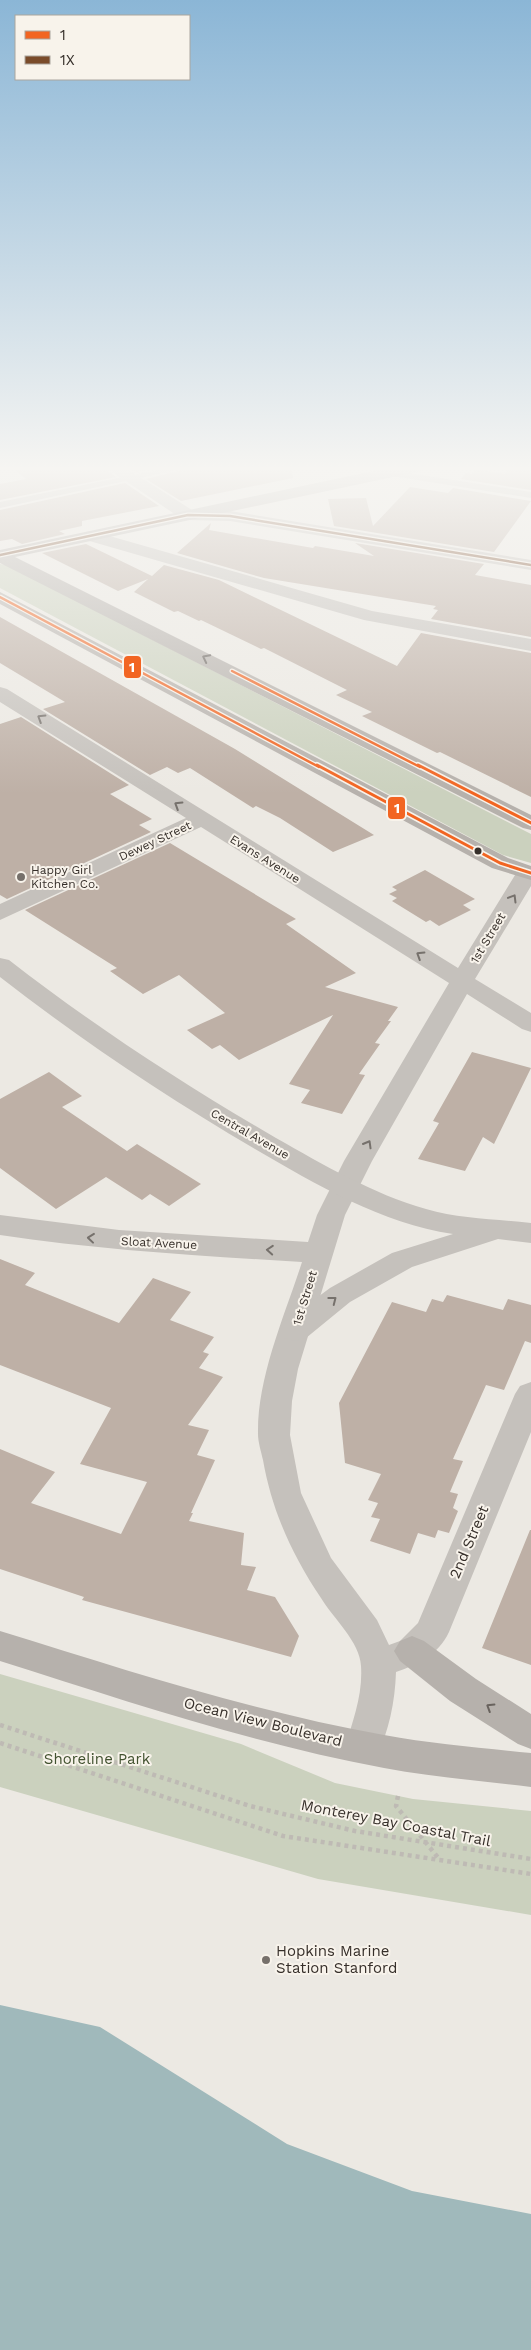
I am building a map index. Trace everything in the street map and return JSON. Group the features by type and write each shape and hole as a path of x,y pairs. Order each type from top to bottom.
{"main road":[{"path":"39,575 531,823"},
{"path":"0,597 492,858 530,873"},
{"name":"Ocean View Boulevard","path":"0,1646 231,1715 363,1747 437,1760 531,1770"},
{"path":"412,1651 463,1690 531,1732"}],"street":[{"path":"226,575 370,616 531,645"},
{"name":"Evans Avenue","path":"0,693 531,1024"},
{"name":"Dewey Street","path":"0,913 202,819"},
{"name":"1st Street","path":"363,1747 377,1699 379,1664 365,1630 337,1595 311,1552 285,1494 274,1435 276,1401 283,1369 331,1215 462,981 530,873"},
{"name":"Central Avenue","path":"0,965 50,1004 134,1062 230,1123 345,1187 419,1217 468,1227 531,1233"},
{"name":"Sloat Avenue","path":"0,1225 48,1234 119,1241 319,1253"},
{"path":"295,1330 340,1295 402,1260 497,1230"},
{"name":"2nd Street","path":"379,1664 412,1651 432,1632 531,1394"}],"path":[{"name":"Monterey Bay Coastal Trail","path":"0,1725 250,1806 355,1831 531,1859"},
{"path":"0,1742 283,1836 531,1874"},
{"path":"398,1796 396,1806 441,1860"}],"green space":[{"path":"0,575 26,575 531,834 531,863 503,855 0,588"},
{"name":"Shoreline Park","path":"0,1674 241,1744 335,1783 413,1799 531,1811 531,1915 318,1879 0,1787"}],"water":[{"path":"0,2005 100,2027 287,2144 412,2191 531,2214 531,2350 0,2350"}],"building":[{"path":"85,575 199,575 219,580 397,666 421,633 531,653 531,797 362,716 372,712 336,695 347,690 264,648 261,649 201,620 199,621 178,611 174,612 134,592 148,579 118,591"},
{"path":"252,575 475,575 531,585 531,637 431,619 438,610 433,609 436,606"},
{"path":"0,617 235,749 374,835 333,852 280,818 256,806 253,808 190,768 178,773 167,767 150,775 43,709 65,702 0,663"},
{"path":"21,717 129,785 110,794 152,819 139,825 151,832 7,899 0,895 0,724"},
{"path":"170,843 296,919 286,924 356,973 325,987 398,1007 388,1021 391,1021 375,1043 380,1044 359,1074 365,1075 342,1114 301,1103 310,1090 289,1084 333,1015 239,1060 220,1045 212,1049 187,1030 225,1013 179,975 143,994 110,971 117,968 25,910"},
{"path":"425,870 475,899 463,905 471,910 439,926 430,920 426,922 392,901 397,898 389,894 397,890 392,887"},
{"path":"472,1052 531,1068 494,1144 483,1137 465,1171 418,1159 439,1123 433,1121"},
{"path":"49,1072 82,1096 62,1107 127,1151 137,1144 201,1184 169,1206 150,1194 142,1200 106,1177 56,1209 0,1168 0,1099"},
{"path":"0,1259 35,1273 25,1285 119,1323 153,1278 191,1292 170,1320 214,1337 203,1352 209,1354 199,1368 223,1377 188,1425 209,1430 197,1455 215,1460 189,1521 244,1533 241,1565 256,1567 247,1590 275,1597 299,1636 291,1657 82,1600 84,1597 0,1569 0,1449 55,1472 31,1503 121,1534 147,1482 80,1464 111,1408 0,1365"},
{"path":"447,1295 503,1310 508,1299 531,1305 531,1343 525,1341 504,1390 486,1385 453,1459 463,1461 450,1492 458,1494 453,1508 458,1511 449,1533 438,1530 435,1538 418,1533 410,1554 370,1541 380,1519 371,1517 378,1503 368,1500 381,1474 345,1463 339,1403 392,1302 426,1312 432,1299 443,1302"},
{"path":"531,1530 531,1665 482,1648"}],"transit line":[{"name":"1","path":"0,597 500,863 531,873"},
{"name":"1","path":"232,671 531,823"}],"place":[{"name":"Happy Girl Kitchen Co.","path":"21,877"},
{"name":"Hopkins Marine Station Stanford","path":"266,1960"}]}
